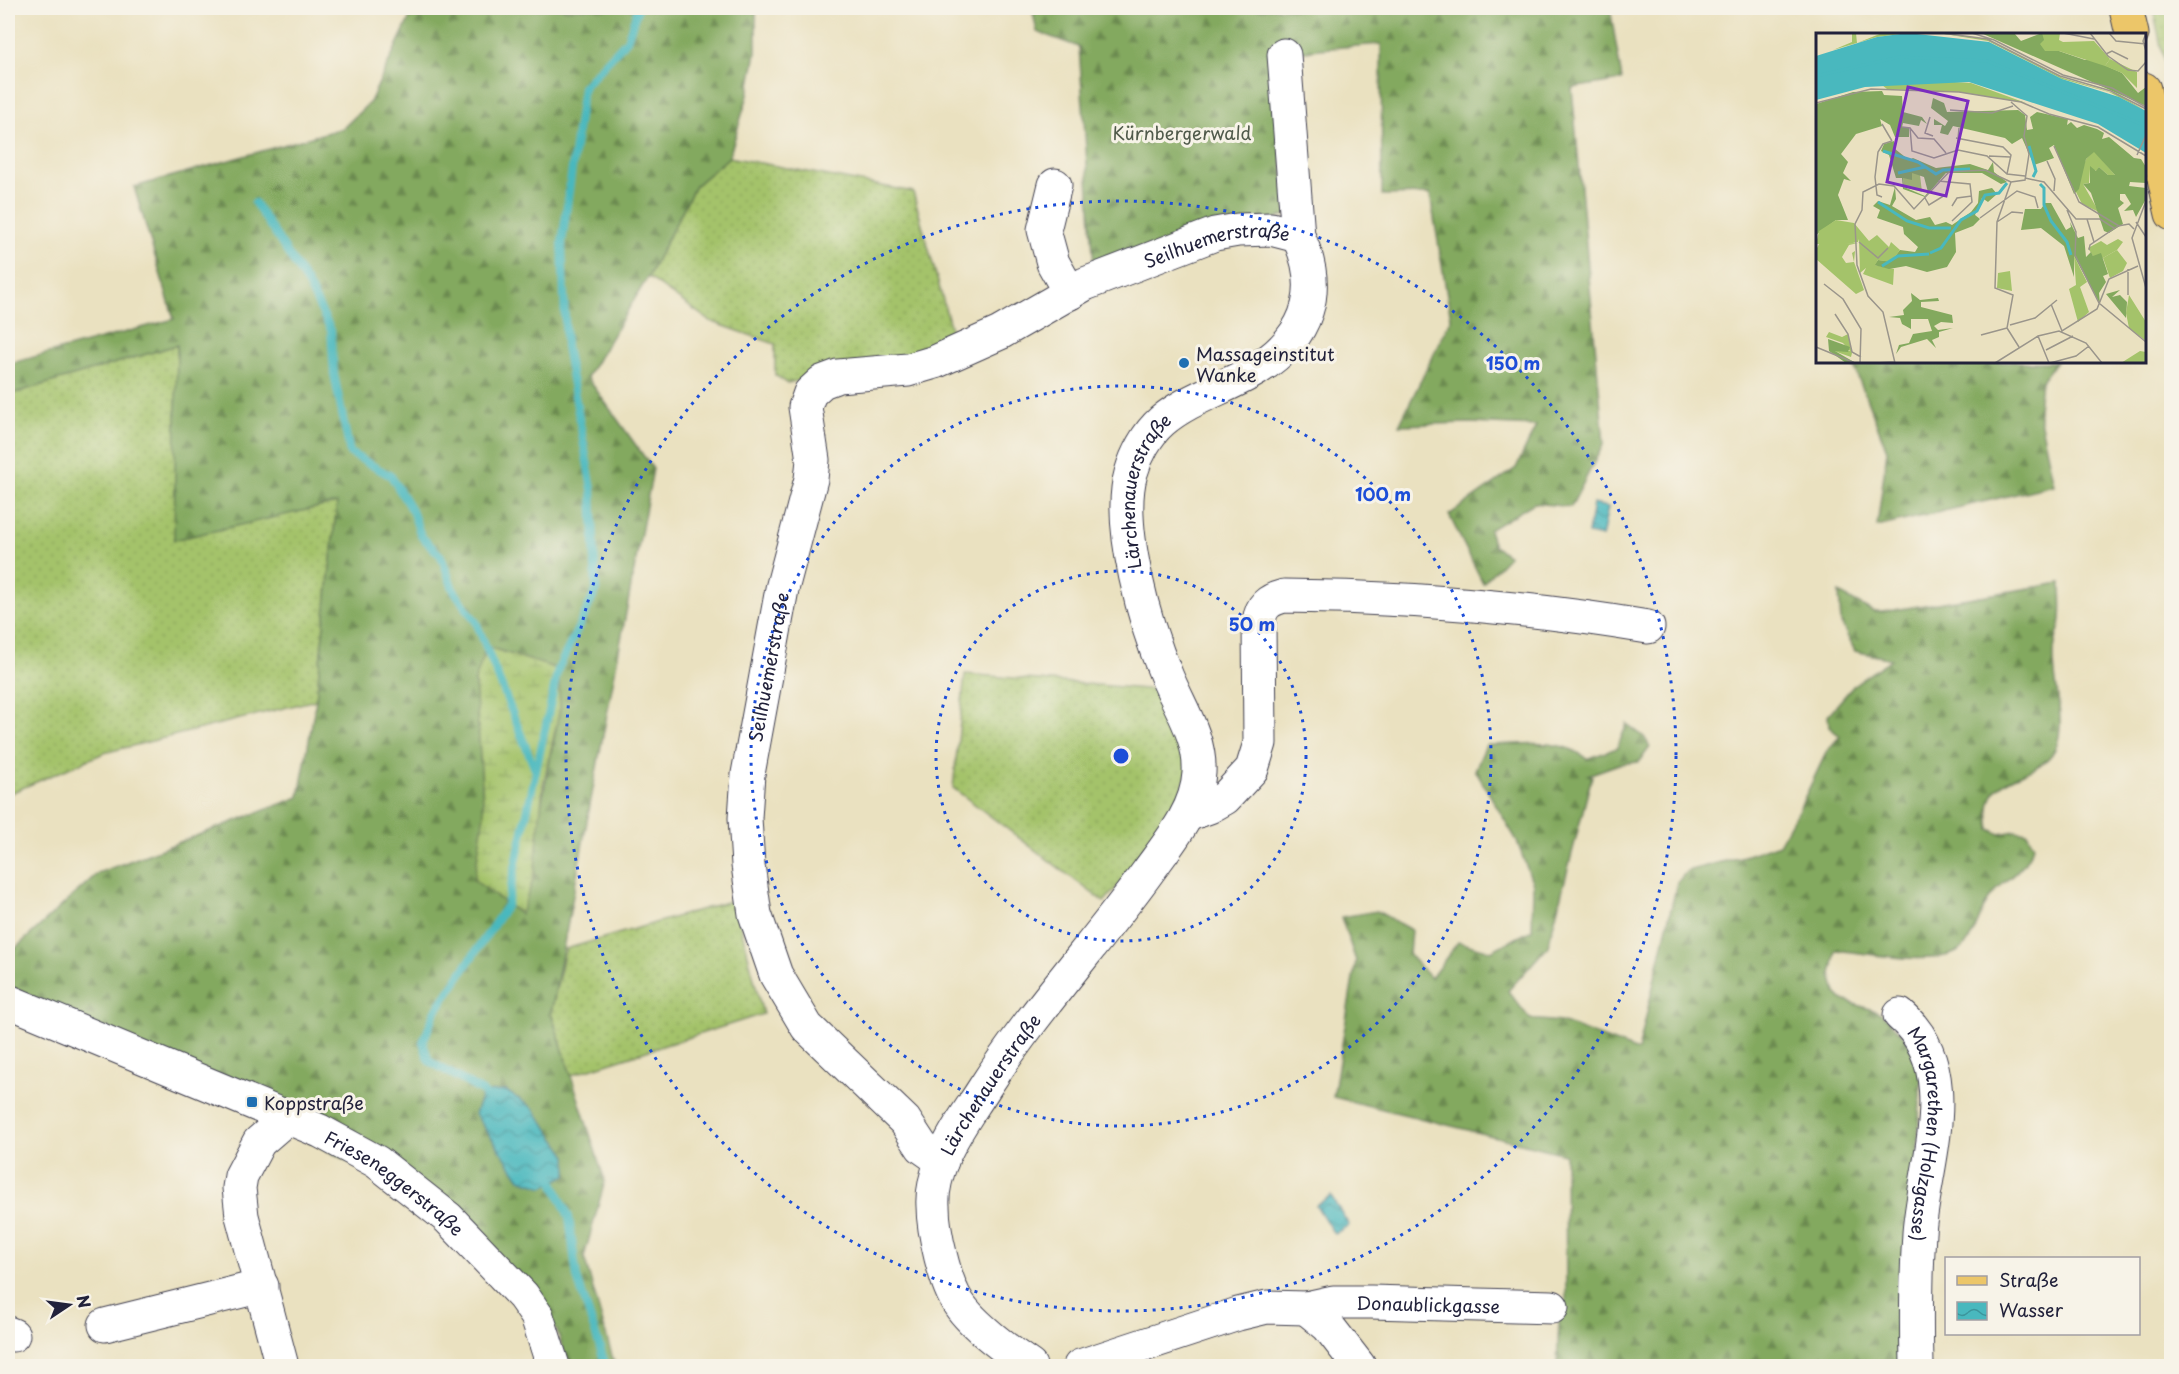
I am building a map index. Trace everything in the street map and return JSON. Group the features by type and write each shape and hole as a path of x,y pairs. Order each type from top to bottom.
{"main road":[{"path":"2127,8 2133,33"},
{"path":"2146,94 2172,214"}],"street":[{"name":"Seilhuemerstraße","path":"942,1161 922,1147 905,1121 807,1027 776,975 755,914 748,865 745,818 748,774 782,589 811,479 813,460 805,406 810,393 822,382 838,376 908,370 935,362 1000,333 1102,277 1215,234 1271,229 1298,236 1284,55"},
{"path":"1055,185 1044,230 1053,262 1070,293"},
{"name":"Lärchenauerstraße","path":"1030,1366 968,1315 953,1293 933,1219 933,1194 942,1161 966,1117 1016,1041 1052,991 1122,906 1187,815 1199,773 1198,748 1155,649 1144,614 1129,535 1126,502 1130,474 1142,446 1161,422 1190,404 1256,370 1279,353 1300,326 1310,303 1312,287 1310,268 1298,236"},
{"path":"1187,815 1225,798 1252,769 1260,743 1260,612 1264,605 1276,598 1338,597 1481,607 1581,616 1648,627"},
{"name":"Frieseneggerstraße","path":"8,1000 288,1117 348,1145 377,1162 448,1218 513,1283 531,1307 553,1366"},
{"name":"Margarethen (Holzgasse)","path":"1900,1015 1911,1025 1925,1049 1936,1090 1935,1125 1919,1232 1917,1366"},
{"path":"282,1366 242,1216 239,1188 241,1176 259,1142 288,1117"},
{"path":"105,1325 262,1286"},
{"name":"Donaublickgasse","path":"1080,1366 1253,1309 1284,1306 1306,1308 1333,1302 1552,1307"},
{"path":"1306,1308 1328,1326 1359,1366"}],"green space":[{"path":"418,8 782,8 756,11 756,53 748,95 729,157 695,186 648,277 587,377 653,469 551,1013 605,1181 584,1257 615,1366 569,1366 557,1331 465,1222 8,985 8,955 98,873 299,797 316,700 337,503 174,540 177,345 8,395 8,364 174,319 134,187 343,128 370,102 411,15","holes":["488,647 558,669 560,708 520,914 474,880 484,816 475,680"]},
{"name":"Kürnbergerwald","path":"1032,8 1610,8 1622,80 1572,88 1604,443 1571,507 1534,503 1489,530 1494,546 1509,556 1483,583 1449,515 1516,468 1536,426 1470,423 1399,425 1451,319 1430,194 1382,195 1381,44 1319,49 1272,56 1287,215 1094,267 1079,47 1037,32"},
{"path":"2153,8 2171,8 2171,96 2170,90"},
{"path":"729,157 913,192 951,329 952,348 787,383 775,375 775,344 710,321 648,277 695,186"},
{"path":"177,345 175,539 337,503 316,700 104,753 8,794 8,395"},
{"path":"1852,363 2055,363 2041,381 2038,410 2054,485 1877,527 1887,450"},
{"path":"2061,583 2061,620 2054,652 2060,722 2057,744 2050,757 2039,765 2002,784 1994,794 1989,808 1990,829 2000,834 2015,831 2027,833 2034,845 2029,855 2019,869 1990,898 1968,941 1964,947 1953,954 1939,957 1903,958 1836,950 1831,974 1836,993 1843,1000 1881,1013 1922,1055 1908,1366 1557,1366 1559,1321 1566,1299 1565,1154 1333,1097 1356,961 1341,917 1377,911 1411,930 1409,955 1431,978 1458,942 1491,951 1532,930 1533,884 1516,839 1475,770 1486,745 1552,744 1565,747 1587,759 1617,748 1627,724 1644,737 1650,747 1639,762 1619,764 1588,775 1592,776 1548,946 1508,991 1530,1019 1561,1022 1638,1051 1677,883 1687,871 1779,844 1827,751 1840,736 1829,727 1828,715 1855,684 1891,659 1855,651 1841,623 1839,593 1874,612 1882,612"},
{"path":"487,647 558,669 560,708 543,786 534,877 521,914 474,880 484,815 475,680"},
{"path":"965,674 1157,690 1189,766 1173,823 1104,902 953,788"},
{"path":"734,900 763,1014 571,1075 551,1013 565,949"}],"water":[{"path":"1593,504 1608,507 1602,537 1588,534"},
{"path":"506,1091 533,1108 567,1156 567,1175 543,1187 520,1179 475,1114 483,1092"},
{"path":"1331,1196 1349,1225 1334,1234 1316,1205"}],"waterway":[{"path":"490,1100 483,1092 429,1061 423,1042 435,1012 507,905 558,669 596,591 592,489 566,346 562,243 583,87 627,40 638,8"},
{"path":"255,203 307,283 331,330 334,374 350,453 391,476 413,513 421,536 441,556 453,589 476,622 536,772"},
{"path":"550,1175 569,1217 577,1278 606,1366"}],"place":[{"name":"Massageinstitut Wanke","path":"1184,363"},
{"name":"Koppstraße","path":"252,1102"}]}
